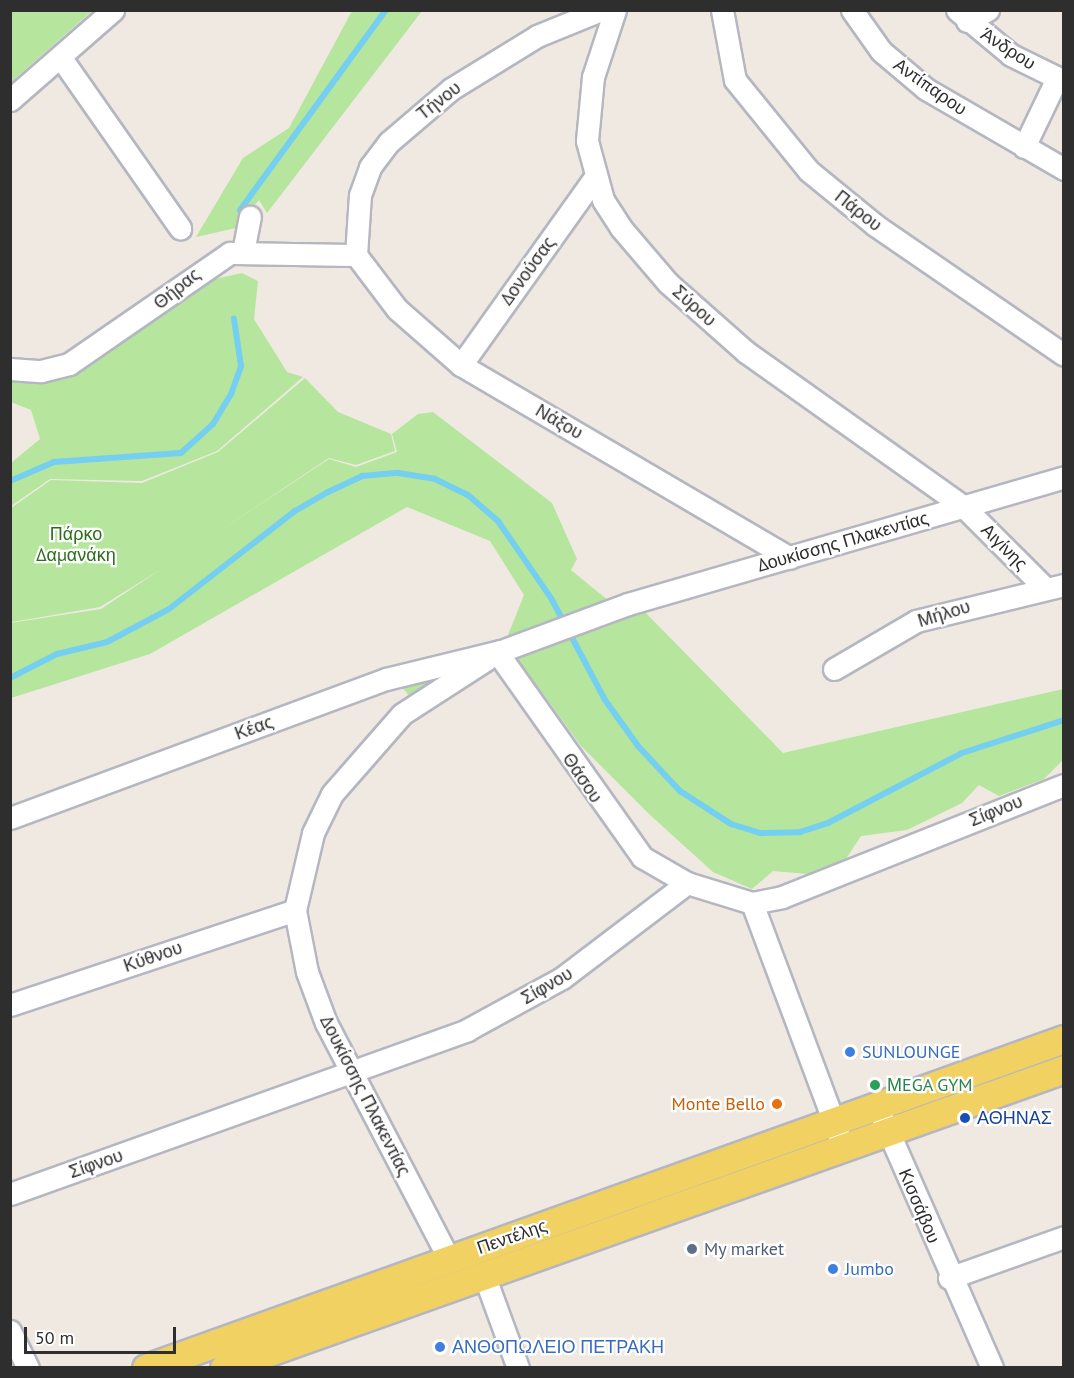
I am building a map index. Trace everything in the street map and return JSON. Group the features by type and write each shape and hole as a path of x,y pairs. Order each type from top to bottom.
{"main road":[{"name":"Πεντέλης","path":"146,1368 834,1124 1064,1039"},
{"name":"Πεντέλης","path":"224,1368 889,1135 1064,1069"}],"street":[{"path":"10,100 61,58 113,10"},
{"name":"Τήνου","path":"356,255 360,195 370,167 389,142 451,89 527,42 601,10"},
{"name":"Σύρου","path":"615,10 588,107 595,177 621,228 669,283 746,352 964,507"},
{"name":"Πάρου","path":"722,10 735,80 809,171 875,225 1064,355"},
{"name":"Αντίπαρου","path":"852,10 881,51 903,71 1024,147 1064,169"},
{"path":"962,16 988,10"},
{"name":"Άνδρου","path":"962,16 1011,55 1060,80"},
{"path":"61,58 180,228"},
{"path":"1024,147 1060,80"},
{"name":"Δονούσας","path":"460,365 595,177"},
{"path":"243,252 249,217"},
{"name":"Θήρας","path":"10,369 41,371 69,364 177,292 216,258 243,252 356,255"},
{"name":"Νάξου","path":"356,255 397,309 460,365 790,558"},
{"name":"Δουκίσσης Πλακεντίας","path":"449,1259 350,1075 307,972 295,910 313,833 332,794 406,712 499,652 622,606 1064,477"},
{"name":"Αιγίνης","path":"964,507 1054,586"},
{"name":"Μήλου","path":"834,669 916,621 1054,586"},
{"name":"Κέας","path":"10,818 386,679 499,652"},
{"name":"Θάσου","path":"499,652 625,837 642,857 687,883"},
{"path":"386,679 406,712"},
{"name":"Σίφνου","path":"10,1194 350,1075 467,1030 562,978 687,883 752,903 782,897 1064,785"},
{"path":"752,903 834,1124 846,1150"},
{"name":"Κύθνου","path":"10,1005 295,910"},
{"path":"878,1108 889,1135"},
{"name":"Κισσάβου","path":"889,1135 949,1278 967,1306 992,1368"},
{"path":"949,1278 1064,1237"},
{"path":"484,1275 518,1368"},
{"name":"Κισσάβου","path":"949,1278 954,1310 977,1368"},
{"path":"10,1331 28,1368"}],"green space":[{"path":"11,10 92,10 92,11 11,82"},
{"path":"352,11 422,11 267,213 259,200 236,228 196,237 243,158 289,128"},
{"path":"242,273 258,281 254,319 287,372 303,377 217,451 142,481 50,479 11,506 11,463 40,439 31,410 11,402 11,377 72,369 215,279"},
{"name":"Πάρκο Δαμανάκη","path":"305,378 338,412 391,434 395,451 356,465 329,458 212,536 329,459 356,467 397,452 392,434 418,414 433,412 552,503 577,559 571,570 610,602 506,640 524,595 490,541 407,507 150,654 11,698 10,623 101,609 163,568 100,607 12,622 11,508 51,480 142,483 218,452"},
{"path":"639,606 783,753 1063,689 1063,760 1044,779 999,796 979,785 962,803 907,830 861,836 840,868 820,875 773,871 752,889 713,872 649,814 581,746 512,651"},
{"path":"439,675 411,698 401,686"}],"waterway":[{"path":"240,210 386,10"},
{"path":"10,481 54,462 181,453 213,424 231,394 241,366 234,319"},
{"path":"10,678 57,654 107,642 169,609 295,511 328,492 362,476 398,473 435,479 468,495 498,521 551,598 605,700 638,746 680,791 731,824 761,833 800,832 828,823 962,753 1064,720"}],"place":[{"name":"SUNLOUNGE","path":"850,1052"},
{"name":"ΜEGA GYM","path":"875,1085"},
{"name":"Monte Bello","path":"777,1104"},
{"name":"ΑΘΗΝΑΣ","path":"965,1118"},
{"name":"My market","path":"692,1249"},
{"name":"Jumbo","path":"833,1269"},
{"name":"ΑΝΘΟΠΩΛΕΙΟ ΠΕΤΡΑΚΗ","path":"440,1347"}]}
